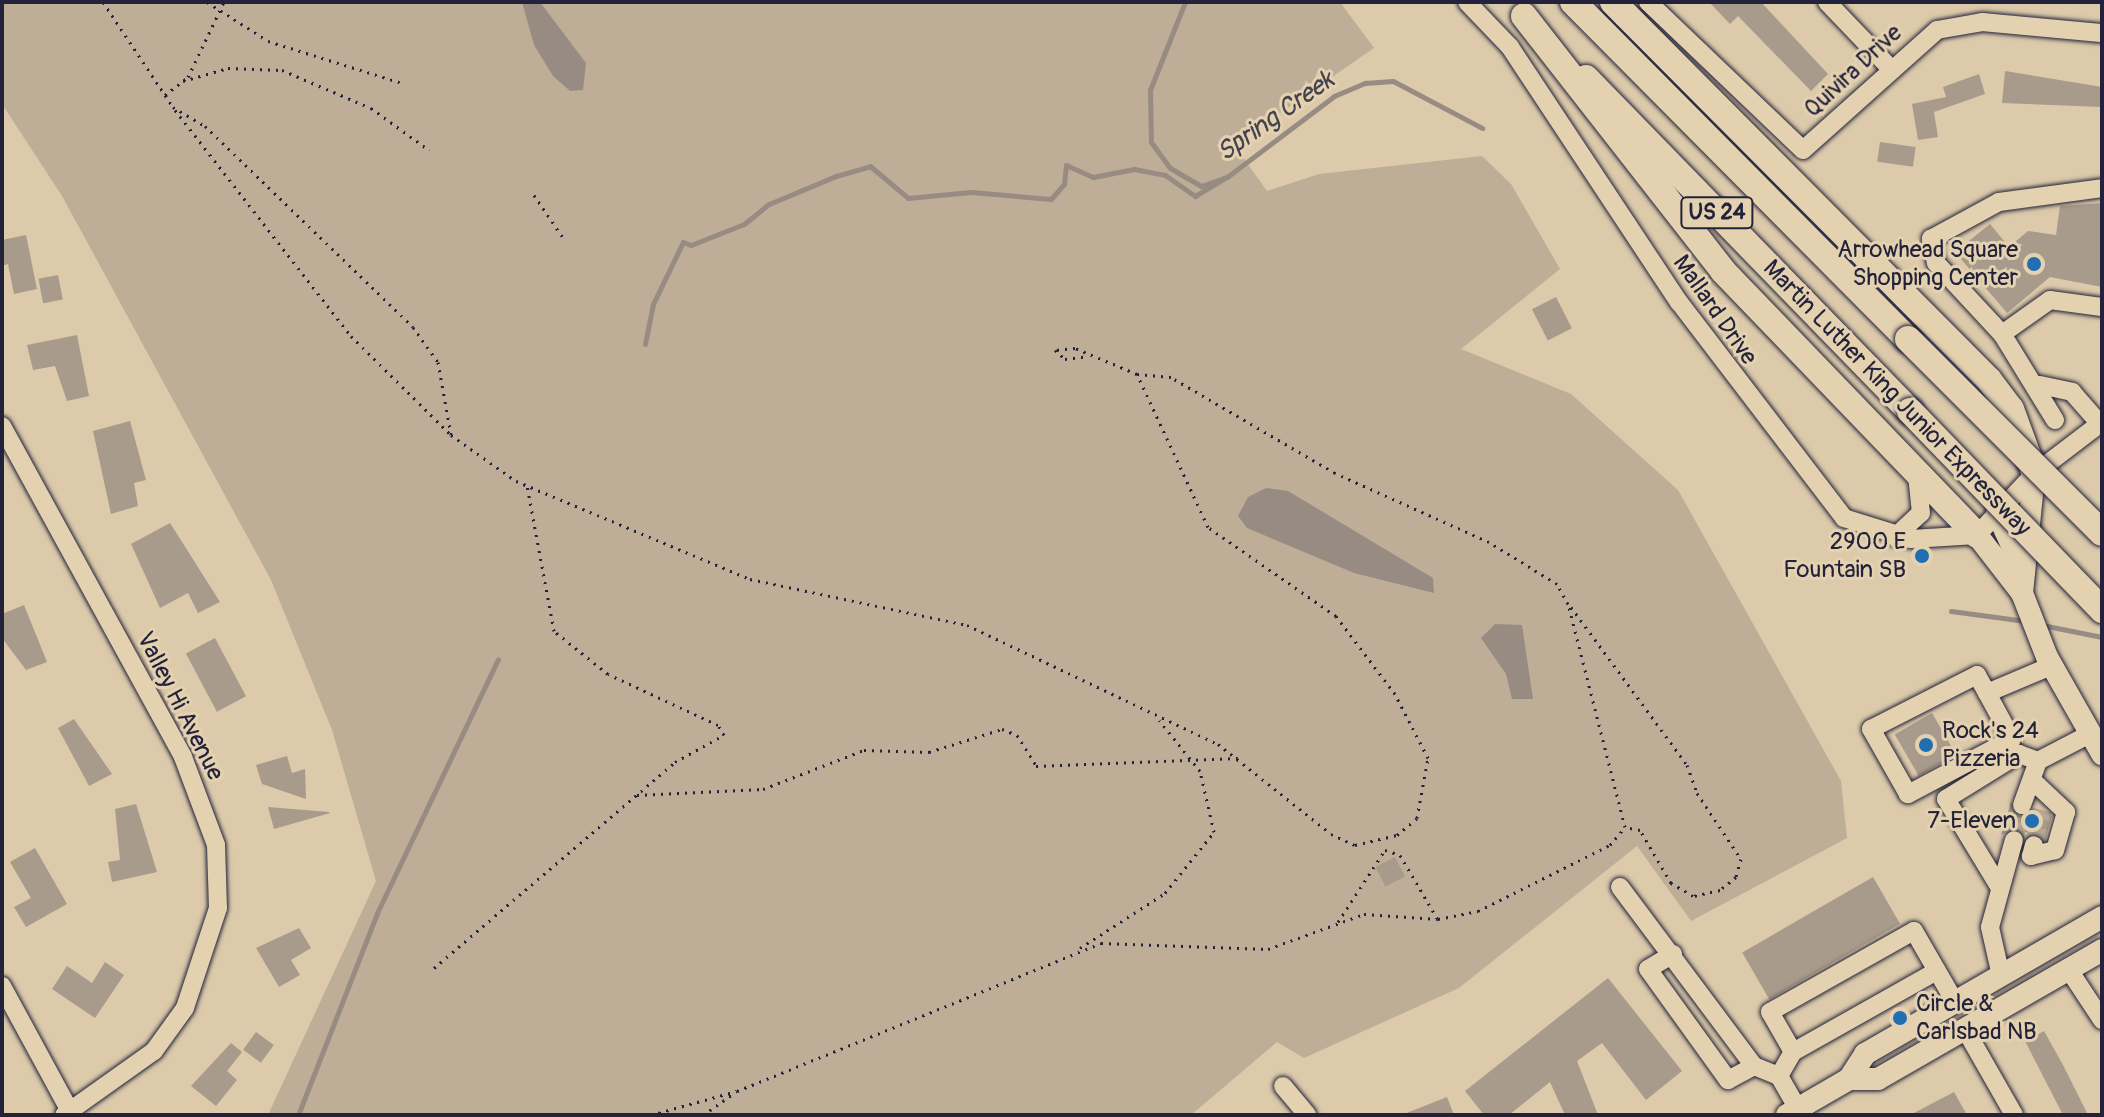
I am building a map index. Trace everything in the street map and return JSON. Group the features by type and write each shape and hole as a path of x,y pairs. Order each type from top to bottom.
{"highway":[{"name":"Martin Luther King Junior Expressway","path":"1573,2 2102,533"},
{"path":"1613,2 1989,380 2011,409 2034,474"},
{"name":"Martin Luther King Junior Expressway","path":"1517,9 2102,610"},
{"path":"1517,9 1723,271 1917,477 1977,535"}],"main road":[{"path":"2023,583 2034,474"},
{"path":"1997,513 2049,662 2102,754"},
{"path":"1977,535 2023,583"},
{"path":"1793,1112 1849,1079 1865,1054 2102,917"},
{"path":"1849,1079 1878,1079 2102,950"}],"street":[{"name":"Mallard Drive","path":"1467,2 1510,47 1817,492 1844,518 1895,537 1977,535"},
{"name":"Quivira Drive","path":"1648,2 1803,150 1917,43 1959,22 2102,33"},
{"path":"1827,2 1890,68"},
{"path":"2055,420 2040,385 2002,334 1936,263 1931,239 1999,202 2102,188"},
{"path":"2002,334 2050,300 2102,307"},
{"path":"1977,535 2034,474 2101,423 2072,392 2040,385"},
{"name":"Valley Hi Avenue","path":"2,426 183,757 216,845 218,908 185,1008 154,1051 67,1113"},
{"path":"1895,537 1921,513 1917,477"},
{"path":"1987,693 2049,662"},
{"path":"1977,675 1987,693 2012,739 1908,794 1871,729 1977,675"},
{"path":"2022,805 2038,761 2090,734"},
{"path":"2000,888 1946,799 2019,754 2038,761"},
{"path":"2008,861 2032,850 2055,850 2066,812 2046,801 2032,780"},
{"path":"2001,976 1990,927 2014,840"},
{"path":"1620,887 1754,1066 1779,1076 1793,1112"},
{"path":"1793,1052 1770,1012 1914,931 1955,1002"},
{"path":"1673,954 1648,969 1660,992 1728,1080 1754,1066"},
{"path":"2069,970 2102,1020"},
{"path":"1779,1076 1793,1052 1937,971"},
{"path":"2,986 67,1113"},
{"path":"1965,1029 2014,1115"},
{"path":"1283,1086 1307,1115"}],"path":[{"path":"103,2 173,107 351,336 451,435 527,486 750,579 967,625 1242,758 1331,834 1355,845 1382,841 1417,818 1426,794 1428,758 1419,735 1361,642 1336,616 1208,527 1137,374"},
{"path":"207,2 268,41 402,83"},
{"path":"183,81 224,2"},
{"path":"165,95 183,81 228,68 282,70 371,108 429,150"},
{"path":"173,107 205,126 413,327 438,362 451,435"},
{"path":"534,195 562,236"},
{"path":"1088,356 1065,359 1055,350 1075,348 1137,374 1171,377 1335,473 1489,542 1557,584 1568,604 1687,765 1697,793 1741,859 1736,877 1720,890 1693,896 1671,883 1640,830 1625,827"},
{"path":"434,968 636,795 724,735 718,725 608,674 554,631 527,486"},
{"path":"1568,604 1625,827"},
{"path":"1077,950 1165,893 1214,832 1211,798 1195,763 1158,718"},
{"path":"636,795 763,789 864,750 929,752 1002,729 1017,735 1036,766 1195,763 1242,758"},
{"path":"651,1115 737,1091 1077,950 1101,943 1268,949 1364,914 1438,919 1530,890 1610,845 1625,827"},
{"path":"1382,841 1385,850"},
{"path":"1385,850 1400,855 1438,919"},
{"path":"1338,922 1385,850"},
{"path":"703,1115 737,1091"}],"shaded area":[{"path":"2,2 1340,2 1374,48 1234,145 1267,191 1319,174 1482,156 1511,184 1560,269 1461,349 1571,394 1678,490 1841,781 1847,838 1691,921 1637,846 1459,988 1304,1058 1277,1042 1191,1115 268,1115 376,881 332,730 271,580 62,196 2,104"},
{"path":"522,2 540,2 586,63 583,90 570,91 553,76 534,45"},
{"path":"1266,488 1288,491 1433,578 1434,593 1354,573 1247,528 1238,516 1248,497"},
{"path":"1495,624 1522,625 1533,699 1512,699 1506,674 1481,638"}],"building":[{"path":"1709,2 1761,2 1828,74 1811,91 1738,16 1730,24"},
{"path":"2005,71 2102,87 2102,107 2002,103"},
{"path":"1979,74 1985,94 1934,112 1938,137 1918,140 1912,104 1946,97 1943,87"},
{"path":"1880,142 1916,147 1913,167 1877,162"},
{"name":"Arrowhead Square Shopping Center","path":"2102,203 2102,287 2050,277 2007,313 1955,252 1990,224 2009,247 2028,231 2056,235 2060,206"},
{"path":"26,235 37,289 14,294 8,264 2,266 2,240"},
{"path":"58,275 63,300 43,303 38,279"},
{"path":"1556,297 1572,328 1548,340 1532,309"},
{"path":"77,335 89,396 67,401 55,366 33,370 27,345"},
{"path":"130,421 146,480 134,483 138,506 111,514 93,431"},
{"path":"170,523 220,602 198,613 188,593 160,608 131,544"},
{"path":"24,605 47,662 26,670 2,638 2,614"},
{"path":"215,638 246,696 217,712 186,653"},
{"name":"Rock's 24 Pizzeria","path":"1932,713 1956,755 1919,776 1895,734"},
{"path":"74,719 112,774 89,786 58,728"},
{"path":"287,756 292,773 305,769 306,799 262,784 256,765"},
{"path":"2011,802 2019,816 2034,808 2052,816 2045,840 2016,828 2001,835"},
{"path":"136,804 157,872 112,882 108,862 120,860 115,809"},
{"path":"268,807 329,812 330,813 274,829"},
{"path":"35,848 67,904 26,927 14,907 31,898 10,862"},
{"path":"1395,857 1405,877 1385,887 1375,867"},
{"path":"1873,877 1900,924 1769,999 1742,952"},
{"path":"299,928 311,948 291,960 300,975 279,987 256,948"},
{"path":"105,962 124,975 95,1018 52,989 67,966 92,983"},
{"path":"1608,978 1682,1071 1646,1100 1602,1043 1577,1061 1598,1115 1565,1115 1550,1082 1509,1115 1484,1115 1465,1091"},
{"path":"2044,1031 2088,1115 2063,1115 2025,1041"},
{"path":"256,1032 274,1045 261,1063 243,1050"},
{"path":"231,1043 242,1052 227,1071 237,1080 216,1106 191,1086"},
{"path":"1954,1092 1967,1115 1910,1115"},
{"path":"1447,1097 1454,1115 1404,1114"}],"waterway":[{"name":"Spring Creek","path":"1185,2 1150,90 1151,142 1170,168 1201,186 1227,177 1334,96 1365,83 1393,81 1482,128"},
{"path":"645,344 653,304 683,242 691,245 744,224 769,204 836,176 870,166 908,198 971,192 1051,199 1064,184 1066,165 1093,177 1134,169 1165,175 1195,196 1227,177"},
{"name":"Spring Creek","path":"1951,611 2025,621"},
{"name":"Spring Creek","path":"2042,625 2102,637"},
{"path":"298,1115 377,913 498,659"}],"tunnel":[{"path":"2014,840 2022,805"},
{"path":"2034,845 2043,810"}],"place":[{"name":"Arrowhead Square Shopping Center","path":"2034,264"},
{"name":"2900 E Fountain SB","path":"1922,556"},
{"name":"Rock's 24 Pizzeria","path":"1926,745"},
{"name":"7-Eleven","path":"2032,821"},
{"name":"Circle & Carlsbad NB","path":"1900,1018"}]}
